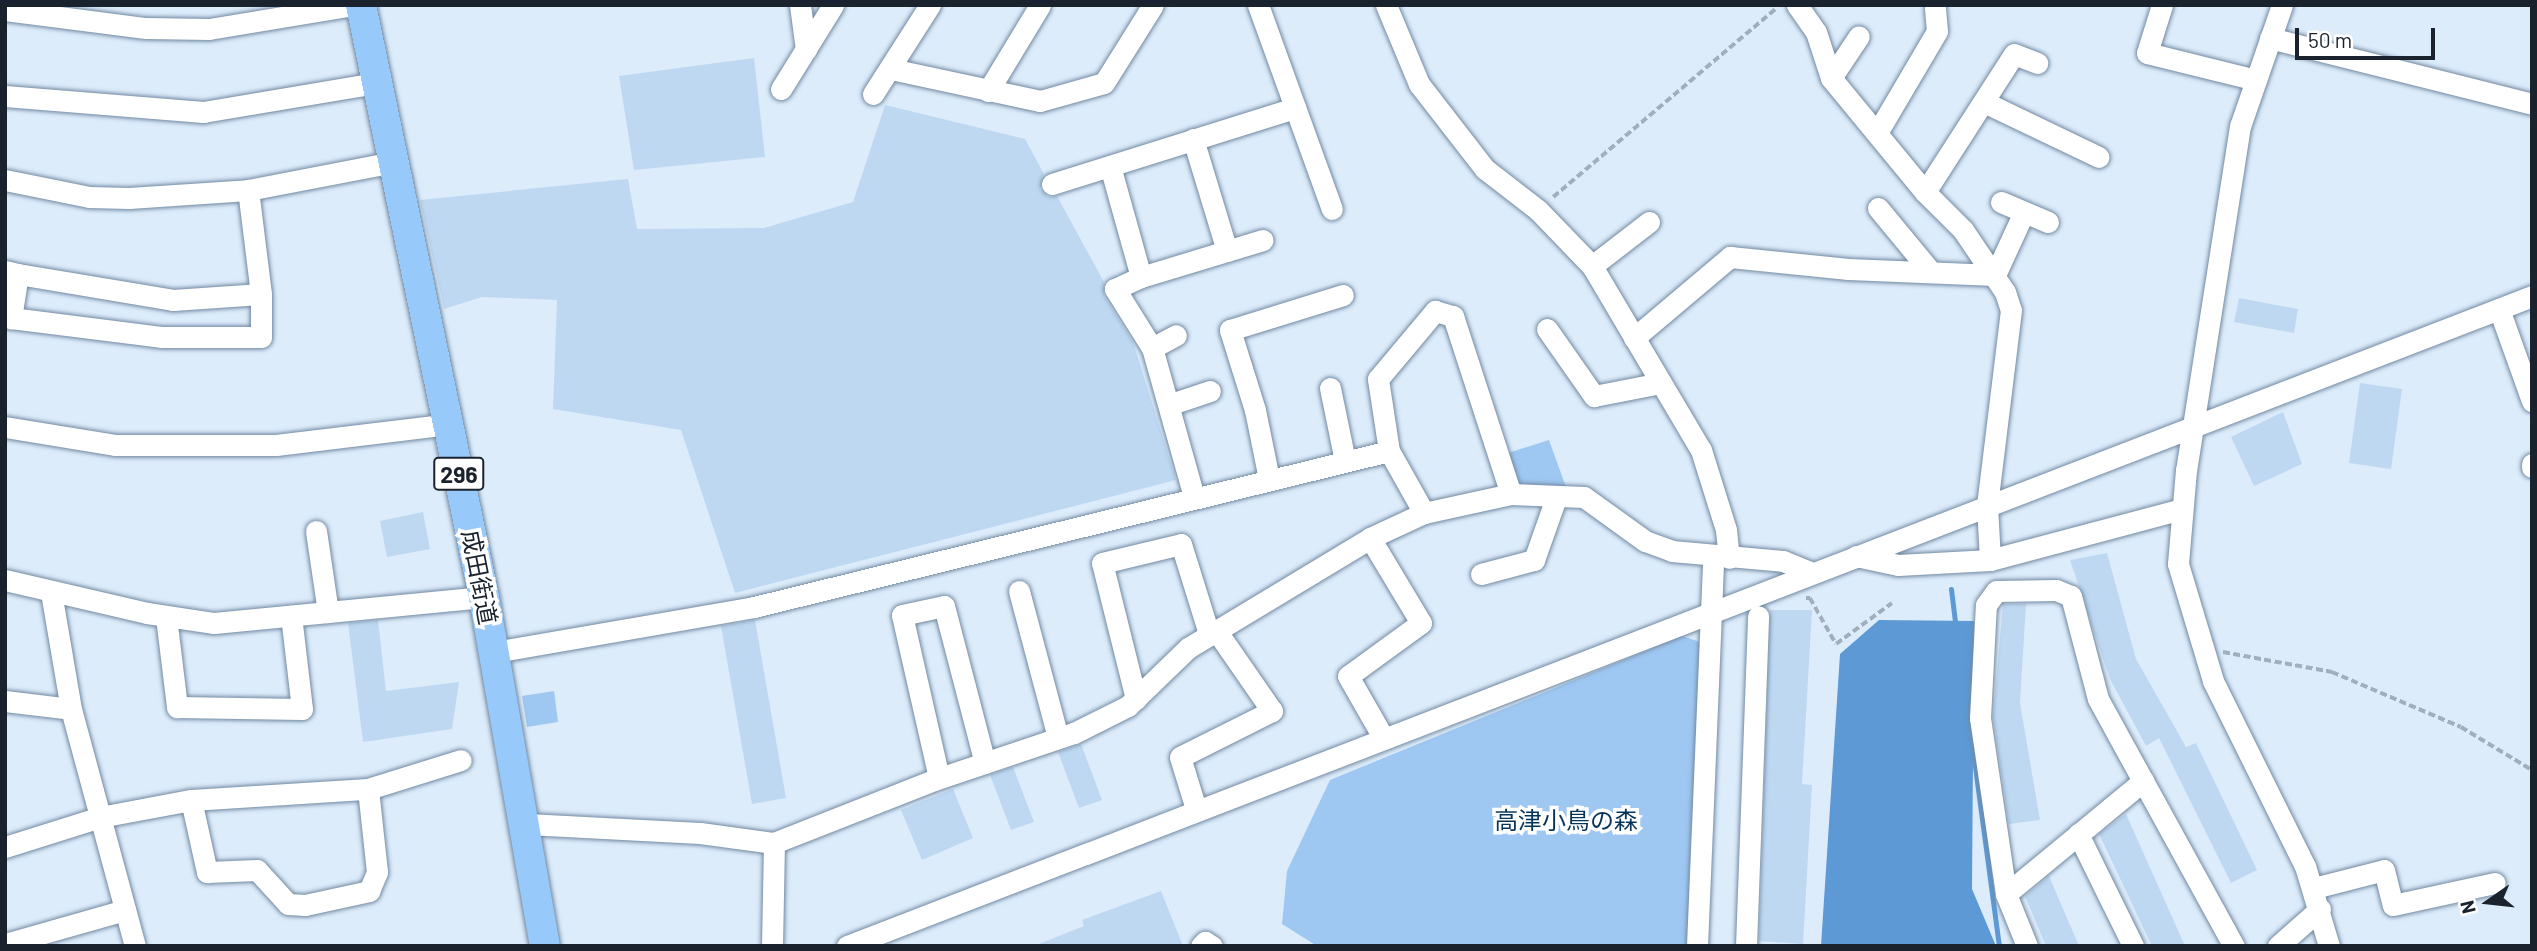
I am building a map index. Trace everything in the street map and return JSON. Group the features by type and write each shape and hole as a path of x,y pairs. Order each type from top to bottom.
{"highway":[{"name":"成田街道","path":"361,5 484,597 527,824 545,946"}],"street":[{"path":"5,10 146,28 209,29 354,5"},
{"path":"800,5 806,50"},
{"path":"781,89 834,5"},
{"path":"873,94 930,5"},
{"path":"988,90 1040,5"},
{"path":"891,69 1040,101 1104,83 1153,5"},
{"path":"1258,5 1332,209"},
{"path":"1386,5 1419,83 1485,169 1538,210 1592,267 1702,450 1726,530 1713,611 1697,946"},
{"path":"2162,5 2147,53 2256,80"},
{"path":"2282,5 2241,126 2224,216 2182,509 2178,564 2201,648 2314,888 2329,946"},
{"path":"1801,7 1816,32 1831,78 1925,192 1963,230 1995,275 2011,310 1987,506 1990,560"},
{"path":"1877,132 1937,31 1936,8"},
{"path":"1831,78 1859,36"},
{"path":"2270,38 2532,104"},
{"path":"1925,192 2014,54 2037,63"},
{"path":"5,96 203,111 377,83"},
{"path":"1984,102 2099,157"},
{"path":"1052,184 1295,108"},
{"path":"1193,139 1227,251"},
{"path":"5,180 89,197 248,190 394,162"},
{"path":"1110,166 1141,277"},
{"path":"248,190 261,294 261,337 161,337 11,318 12,272 173,300 261,294"},
{"path":"2001,202 2049,222"},
{"path":"1878,208 1931,272"},
{"path":"1995,275 2024,212"},
{"path":"1592,267 1649,222"},
{"path":"1194,497 1171,404 1152,348 1115,289 1141,277 1263,240"},
{"path":"1634,338 1730,257 1995,275"},
{"path":"1269,480 1255,410 1230,330 1343,295"},
{"path":"847,946 1196,809 2532,296"},
{"path":"2499,309 2532,401"},
{"path":"1424,513 1389,451 1378,379 1435,311 1453,316 1511,494"},
{"path":"1547,329 1594,396 1661,383"},
{"path":"1152,348 1176,335"},
{"path":"1330,388 1345,461"},
{"path":"1171,404 1210,391"},
{"path":"5,427 115,445 276,445 449,424"},
{"path":"494,652 754,607 1389,451"},
{"path":"527,824 700,833 774,843 939,778 1058,738 1136,699 1188,648 1370,538 1424,513 1511,494 1556,498 1584,497 1645,541 1686,555 1783,561 1812,573"},
{"path":"1481,574 1534,560 1556,498"},
{"path":"1856,556 1898,565 1990,560 2182,509"},
{"path":"316,531 328,612"},
{"path":"1370,538 1421,623 1348,676 1383,737"},
{"path":"1136,699 1102,563 1181,544 1213,632 1272,710 1180,757 1196,809"},
{"path":"5,580 166,617 214,623 484,597"},
{"path":"2027,946 2006,894 1980,718 1986,605 1996,591 2056,590 2071,596 2098,699 2234,946"},
{"path":"1019,591 1058,738"},
{"path":"51,592 71,709 135,946"},
{"path":"939,778 902,615 944,606 985,763"},
{"path":"166,617 177,707 302,709 290,616"},
{"path":"1746,946 1758,616"},
{"path":"5,701 71,709"},
{"path":"5,847 100,817 191,800 368,789 461,760"},
{"path":"2006,894 2143,781"},
{"path":"191,800 207,872 257,870 288,904 305,905 369,891 377,872 368,789"},
{"path":"2078,834 2133,946"},
{"path":"772,946 774,843"},
{"path":"2314,888 2384,870 2393,905 2495,883"},
{"path":"2278,946 2320,909"},
{"path":"5,944 125,910"},
{"path":"1201,946 1205,942 1212,946"}],"path":[{"path":"1538,210 1781,5"},
{"path":"1797,600 1810,598 1836,644 1892,603"},
{"path":"2201,648 2332,672 2461,727 2532,770"}],"green space":[{"path":"1549,440 1567,490 1514,491 1502,455"},
{"name":"高津小鳥の森","path":"1682,636 1700,642 1687,946 1317,946 1282,924 1287,871 1330,780"},
{"path":"554,691 558,722 527,727 522,696"}],"shaded area":[{"path":"1879,620 1974,621 1972,889 1996,946 1821,946 1840,654"}],"building":[{"path":"754,58 765,157 634,170 619,76"},
{"path":"885,105 1025,139 1044,174 1040,189 1048,197 1057,196 1104,282 1104,296 1133,342 1176,480 735,593 681,430 553,409 557,300 482,297 444,309 420,200 628,179 637,229 764,228 853,202"},
{"path":"2239,298 2298,309 2294,333 2234,322"},
{"path":"2360,383 2402,389 2391,469 2349,463"},
{"path":"2283,412 2302,464 2254,486 2231,437"},
{"path":"423,512 430,549 387,557 380,521"},
{"path":"2107,553 2136,659 2186,747 2196,743 2257,870 2231,883 2159,738 2146,746 2110,679 2070,560"},
{"path":"2003,604 2026,604 2020,703 2040,820 2009,824 1993,717"},
{"path":"1770,610 1812,610 1802,784 1812,785 1803,944 1759,941"},
{"path":"378,620 386,691 459,682 452,729 363,742 348,623"},
{"path":"755,620 786,798 752,804 721,626"},
{"path":"1081,744 1102,800 1079,808 1058,752"},
{"path":"1013,767 1034,822 1011,830 990,775"},
{"path":"953,789 973,838 922,860 901,810"},
{"path":"2126,814 2185,946 2152,946 2099,834"},
{"path":"2049,876 2079,946 2046,946 2025,896"},
{"path":"1161,891 1183,946 1034,946 1084,926 1082,920"}],"waterway":[{"path":"1951,589 1956,627"},
{"path":"1972,744 1999,946"}]}
